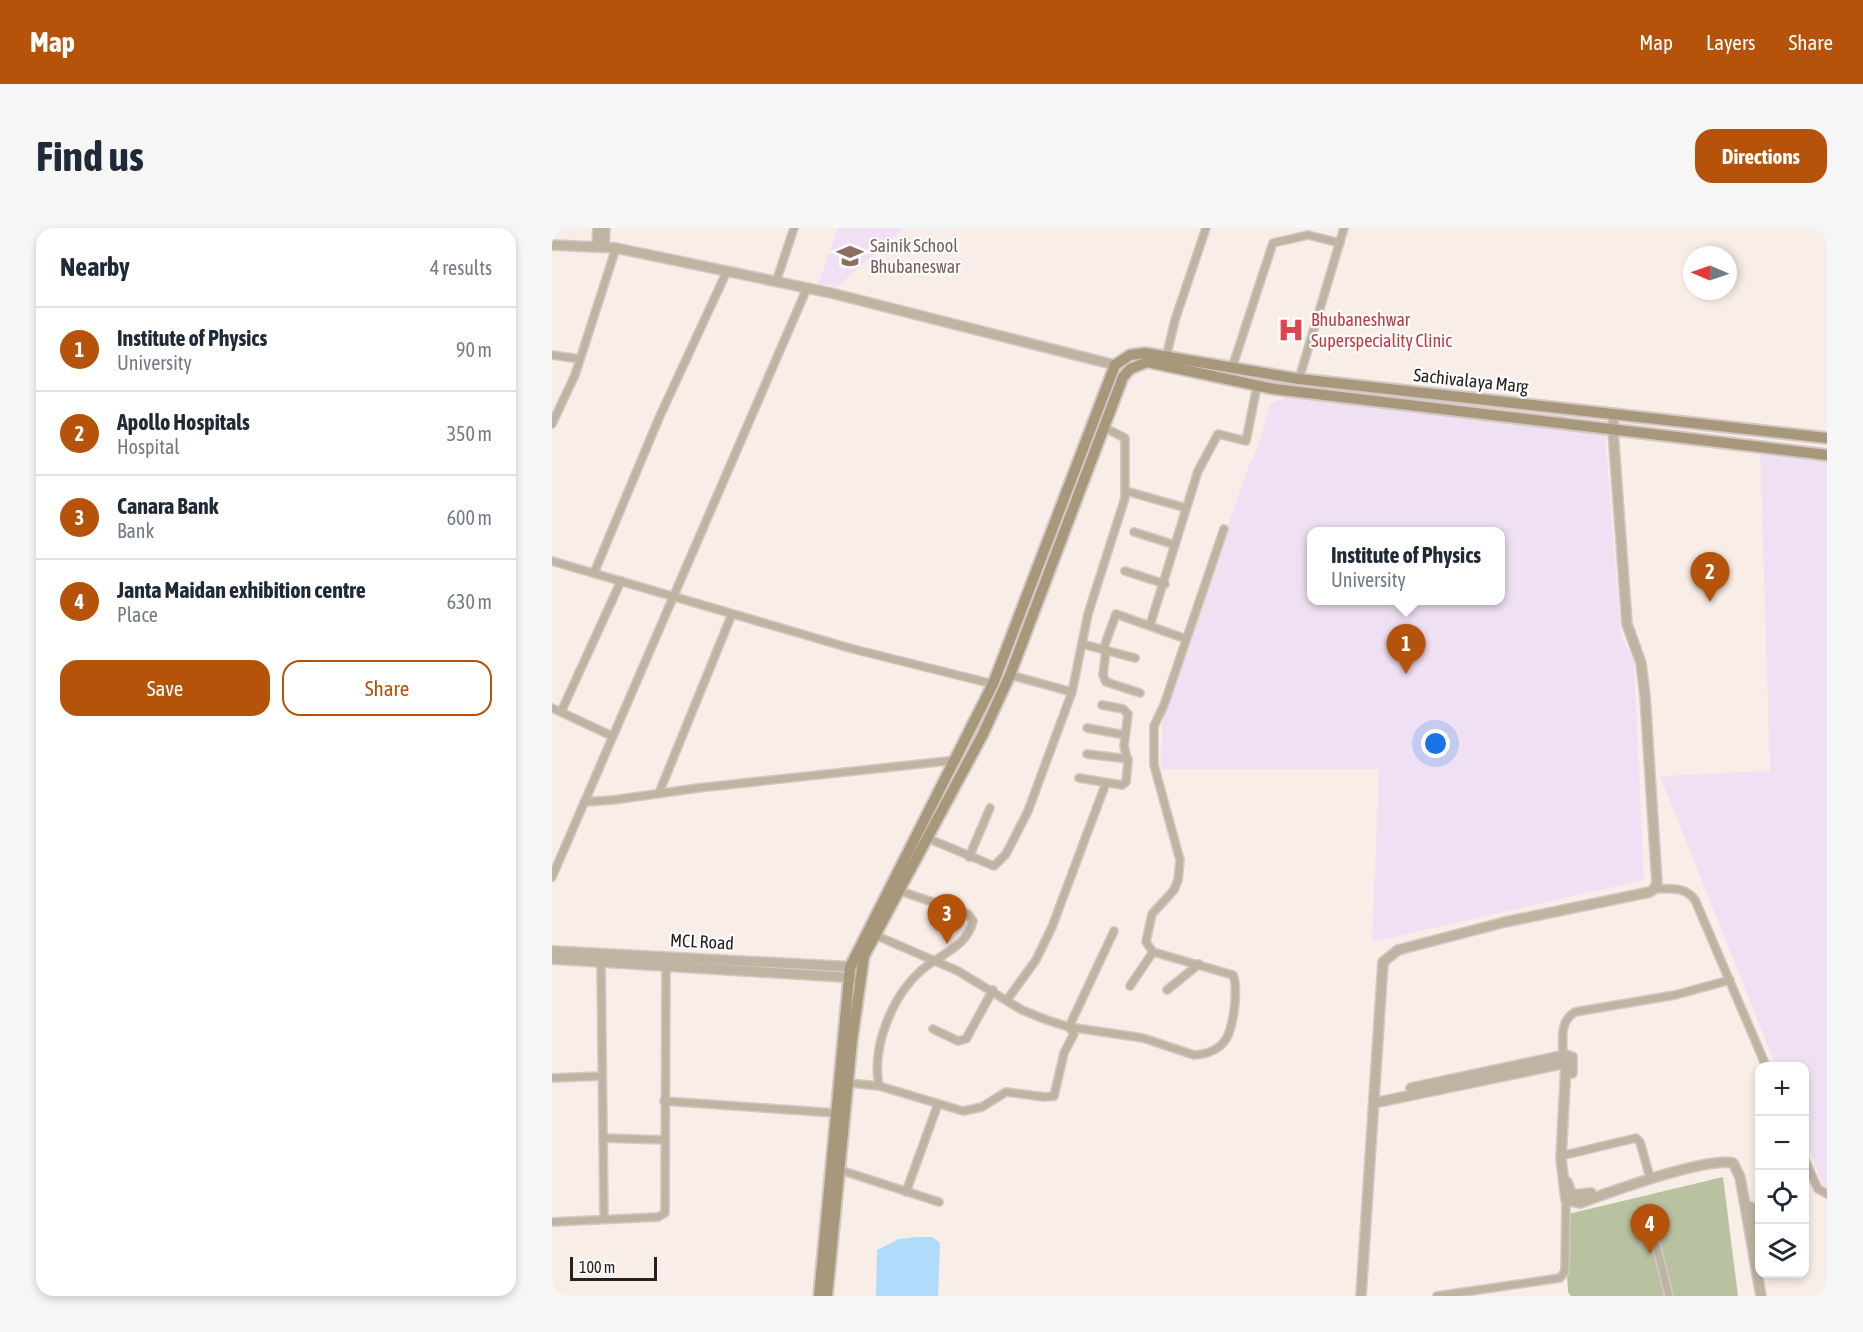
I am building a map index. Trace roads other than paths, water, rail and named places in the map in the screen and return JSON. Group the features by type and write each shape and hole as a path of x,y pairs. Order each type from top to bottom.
{"main road":[{"name":"Sachivalaya Marg","path":"1115,365 1137,353 1299,379 1827,438"},
{"path":"827,1296 848,1083 855,972 982,736 1010,675 1123,377 1140,364 1147,362 1257,386 1827,455"},
{"path":"819,1296 835,1113 855,972 993,684 1115,365"},
{"path":"1280,389 1282,376"},
{"path":"971,731 982,736"}],"street":[{"path":"598,228 600,246"},
{"path":"600,246 605,228"},
{"path":"776,282 794,228"},
{"path":"1166,358 1175,320 1206,228"},
{"path":"1299,379 1344,228"},
{"path":"1232,368 1273,243 1309,231 1340,243"},
{"path":"552,245 616,248 807,288 1115,365"},
{"path":"552,424 567,394 616,248"},
{"path":"594,573 659,418 727,271"},
{"path":"552,877 807,288"},
{"path":"552,356 579,359"},
{"path":"1150,625 1202,464 1218,434 1246,441 1257,386"},
{"path":"1614,414 1612,430 1627,624 1641,663 1645,696 1657,883 1654,890"},
{"path":"927,837 994,866 1006,854 1044,774 1072,692 1082,644 1126,490 1125,438 1103,427"},
{"path":"1126,490 1186,508"},
{"path":"875,935 993,990 1022,1010 1070,1027 1143,1038 1177,1051 1202,1055 1223,1044 1231,1034 1236,984 1233,975 1227,971 1153,952 1146,942 1152,914 1174,890 1179,880 1180,860 1154,765 1154,726 1164,705 1224,529"},
{"path":"1134,532 1175,545"},
{"path":"552,561 853,649 993,684"},
{"path":"1125,571 1165,584"},
{"path":"561,712 621,581"},
{"path":"659,793 732,614"},
{"path":"1140,693 1106,681 1103,675 1104,650 1116,614 1186,639"},
{"path":"1082,644 1135,658"},
{"path":"1010,675 1072,692"},
{"path":"1079,778 1124,784 1127,778 1128,759 1124,746 1129,716 1127,711 1102,705"},
{"path":"552,708 612,736"},
{"path":"1087,728 1125,735"},
{"path":"1087,754 1128,759"},
{"path":"584,801 957,760"},
{"path":"1007,1000 1036,960 1052,927 1106,783"},
{"path":"969,857 990,808"},
{"path":"1361,1296 1381,971 1389,955 1505,922 1654,890 1681,889 1690,893 1764,1062"},
{"path":"879,1086 876,1073 879,1050 891,1013 916,976 966,938 973,924 972,917 900,891"},
{"path":"1070,1027 1114,931"},
{"name":"MCL Road","path":"552,951 855,972"},
{"path":"1130,986 1153,952"},
{"name":"MCL Road","path":"552,960 855,972"},
{"path":"601,962 604,1219"},
{"path":"1167,990 1199,964"},
{"path":"552,1222 658,1217 665,1213 666,966"},
{"path":"1563,1056 1563,1024 1566,1017 1575,1012 1675,995 1730,980"},
{"path":"933,1029 958,1041 966,1039 993,990"},
{"path":"848,1083 879,1086 938,1104 972,1111 1006,1092 1051,1098 1054,1096 1064,1053 1074,1034 1070,1027"},
{"path":"1373,1100 1571,1056 1565,1155 1569,1192 1576,1196 1713,1157 1738,1159 1744,1172 1755,1226"},
{"path":"1373,1100 1566,1063 1561,1149 1563,1195 1566,1200 1563,1276 1556,1280 1485,1293 1437,1296"},
{"path":"552,1078 602,1076"},
{"path":"664,1101 835,1113"},
{"path":"906,1192 938,1104"},
{"path":"603,1138 664,1140"},
{"path":"1565,1155 1636,1138 1640,1142 1649,1174"},
{"path":"1566,1200 1580,1203 1695,1168 1719,1162 1733,1163 1740,1177 1761,1296"},
{"path":"1809,1169 1818,1189 1827,1194"},
{"path":"840,1170 939,1202"},
{"path":"1656,1244 1669,1296"},
{"path":"1764,1278 1767,1296"}],"water":[{"path":"932,1237 940,1243 938,1296 876,1296 877,1250 899,1239"}],"place":[{"name":"Sainik School Bhubaneswar","path":"850,256"},
{"name":"Bhubaneshwar Superspeciality Clinic","path":"1291,330"},
{"name":"Apollo Hospitals","path":"1710,602"},
{"name":"Institute of Physics","path":"1406,674"},
{"name":"Canara Bank","path":"947,944"},
{"name":"Janta Maidan exhibition centre","path":"1650,1254"}]}
